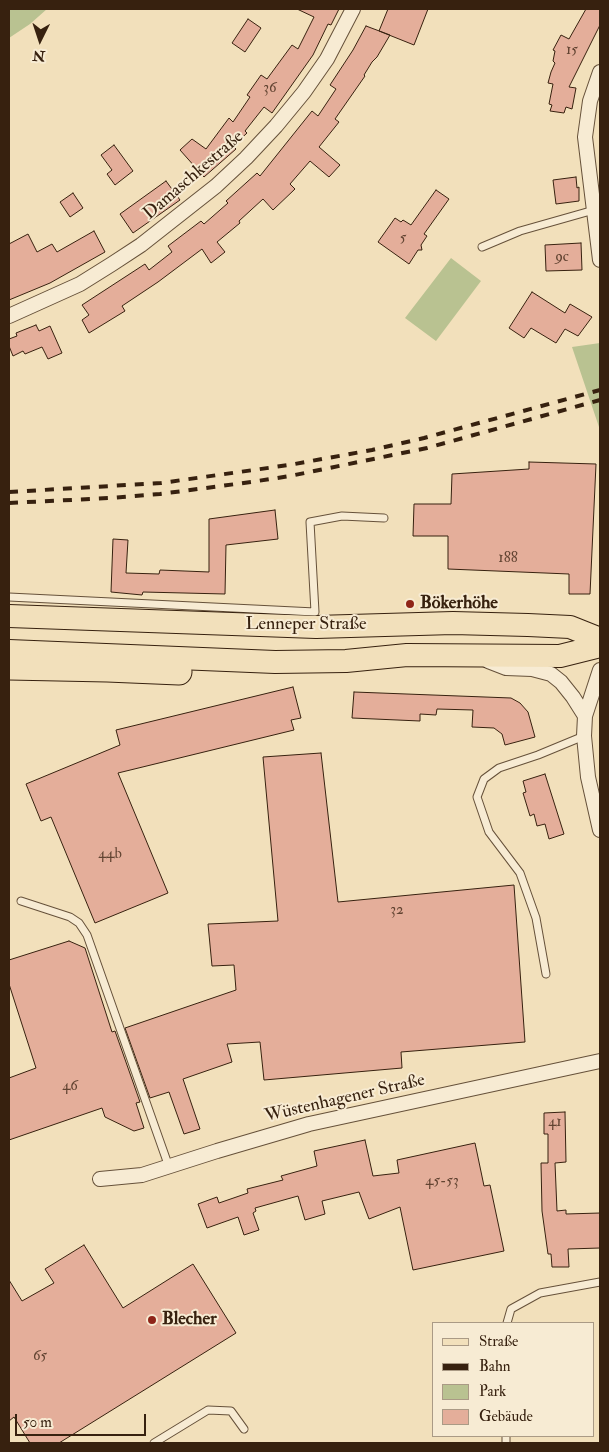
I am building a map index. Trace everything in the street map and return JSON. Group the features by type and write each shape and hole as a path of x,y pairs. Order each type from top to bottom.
{"highway":[{"path":"9,667 179,672"}],"main road":[{"name":"Lenneper Straße","path":"9,616 316,627 453,623 528,625 570,627 600,639"},
{"name":"Lenneper Straße","path":"9,651 204,660 319,662 470,654 560,656 600,646"},
{"path":"179,672 204,660"}],"street":[{"name":"Damaschkestraße","path":"9,316 80,284 96,274 141,245 216,186 276,126 304,92 327,59 354,9"},
{"path":"600,72 590,101 584,137 600,260"},
{"path":"470,654 506,668 532,669 551,674 561,682 585,716"},
{"path":"600,670 585,716 584,736 588,777 600,830"},
{"name":"Wüstenhagener Straße","path":"100,1179 142,1176 217,1150 309,1124 600,1061"}],"lane":[{"path":"482,247 520,231 594,210"},
{"path":"9,597 315,612 310,522 342,516 384,518"},
{"path":"546,974 536,918 520,873 489,832 477,797 484,779 499,768 538,755 584,736"},
{"path":"21,901 70,917 79,923 87,935 169,1167"},
{"path":"507,1322 511,1309 540,1293 600,1282"},
{"path":"154,1443 208,1410 231,1411 244,1429"}],"green space":[{"path":"9,9 47,9 30,24 9,38"},
{"path":"451,258 481,281 436,341 405,318"},
{"path":"600,343 600,430 572,347"}],"building":[{"path":"297,9 339,9 331,25 328,24 313,55 272,113 264,107 245,131 247,133 233,146 236,149 204,177 180,150 192,139 206,149 229,118 233,122 250,97 247,95 261,75 267,79 292,45 298,49 314,17"},
{"path":"388,9 428,9 414,45 379,31"},
{"path":"586,9 600,9 600,25 569,87 576,88 572,109 566,107 564,113 550,111 552,105 549,104 553,84 548,83 555,63 553,61 555,51 553,50 561,35 569,39"},
{"path":"248,19 261,28 245,52 232,43"},
{"path":"366,26 390,35 365,76 335,119 339,122 319,147 340,165 329,177 310,161 290,184 295,189 273,210 263,199 239,221 240,223 217,242 225,252 211,263 202,249 122,306 125,311 89,333 82,320 89,315 82,305 145,264 149,270 172,252 168,246 201,221 204,224 228,203 226,201 257,173 260,176 312,111 318,116 336,89 330,85"},
{"path":"114,145 133,171 115,185 107,174 112,170 101,155"},
{"path":"576,177 577,188 579,187 579,201 556,204 553,180"},
{"path":"166,181 180,200 133,233 120,214"},
{"path":"436,190 449,199 424,234 427,236 421,245 422,250 418,250 409,264 378,242 395,218 411,225"},
{"path":"73,193 83,208 70,217 60,202"},
{"path":"94,231 105,252 50,283 9,300 9,244 28,234 37,252 52,244 57,252"},
{"path":"581,243 582,270 546,271 545,245"},
{"path":"532,292 565,313 570,304 592,317 578,336 565,329 556,343 531,328 524,338 509,328"},
{"path":"36,325 39,331 50,326 62,353 48,359 42,347 25,354 23,351 13,356 9,346 9,339 17,336 16,333"},
{"path":"529,462 596,464 590,594 569,594 569,574 448,569 448,536 413,536 414,504 451,504 452,474 529,469"},
{"path":"275,510 278,539 226,545 225,594 143,592 142,595 111,592 113,539 128,540 126,573 159,574 160,570 209,572 209,519"},
{"path":"293,687 301,718 291,720 294,730 118,773 168,893 95,923 51,817 41,821 26,784 120,745 116,730"},
{"path":"354,692 511,698 520,703 528,712 535,737 505,745 502,734 494,728 472,727 473,710 437,709 436,715 420,714 420,721 352,718"},
{"path":"321,753 338,902 514,885 525,1042 401,1052 402,1068 264,1080 260,1042 227,1044 232,1062 183,1079 200,1129 184,1134 169,1092 150,1098 125,1028 236,990 234,965 212,966 208,924 278,921 263,757"},
{"path":"545,774 564,834 549,839 545,824 537,826 534,814 530,816 523,793 526,792 523,781"},
{"path":"69,941 85,948 112,1032 115,1031 140,1102 136,1103 144,1128 134,1131 105,1117 102,1108 9,1140 9,1078 36,1068 9,984 9,960"},
{"path":"565,1112 566,1162 555,1163 557,1211 566,1210 566,1214 600,1213 600,1248 568,1249 569,1267 552,1267 551,1254 548,1254 542,1211 541,1163 548,1163 548,1134 544,1134 544,1113"},
{"path":"365,1140 373,1176 399,1173 397,1160 475,1143 484,1186 490,1185 504,1251 413,1270 400,1207 369,1219 359,1192 322,1201 325,1214 305,1220 298,1196 255,1208 256,1211 253,1213 259,1230 244,1235 238,1217 207,1228 198,1204 217,1197 219,1203 248,1193 247,1189 283,1180 281,1176 317,1166 314,1151"},
{"path":"84,1245 123,1308 193,1264 236,1333 59,1443 30,1443 14,1417 9,1421 9,1280 22,1301 54,1283 45,1269"}],"railway":[{"path":"9,492 161,483 289,465 372,450 424,438 600,390"},
{"path":"9,503 160,494 290,476 427,448 600,400"}],"place":[{"name":"Bökerhöhe","path":"410,604"},
{"name":"Blecher","path":"152,1320"}]}
